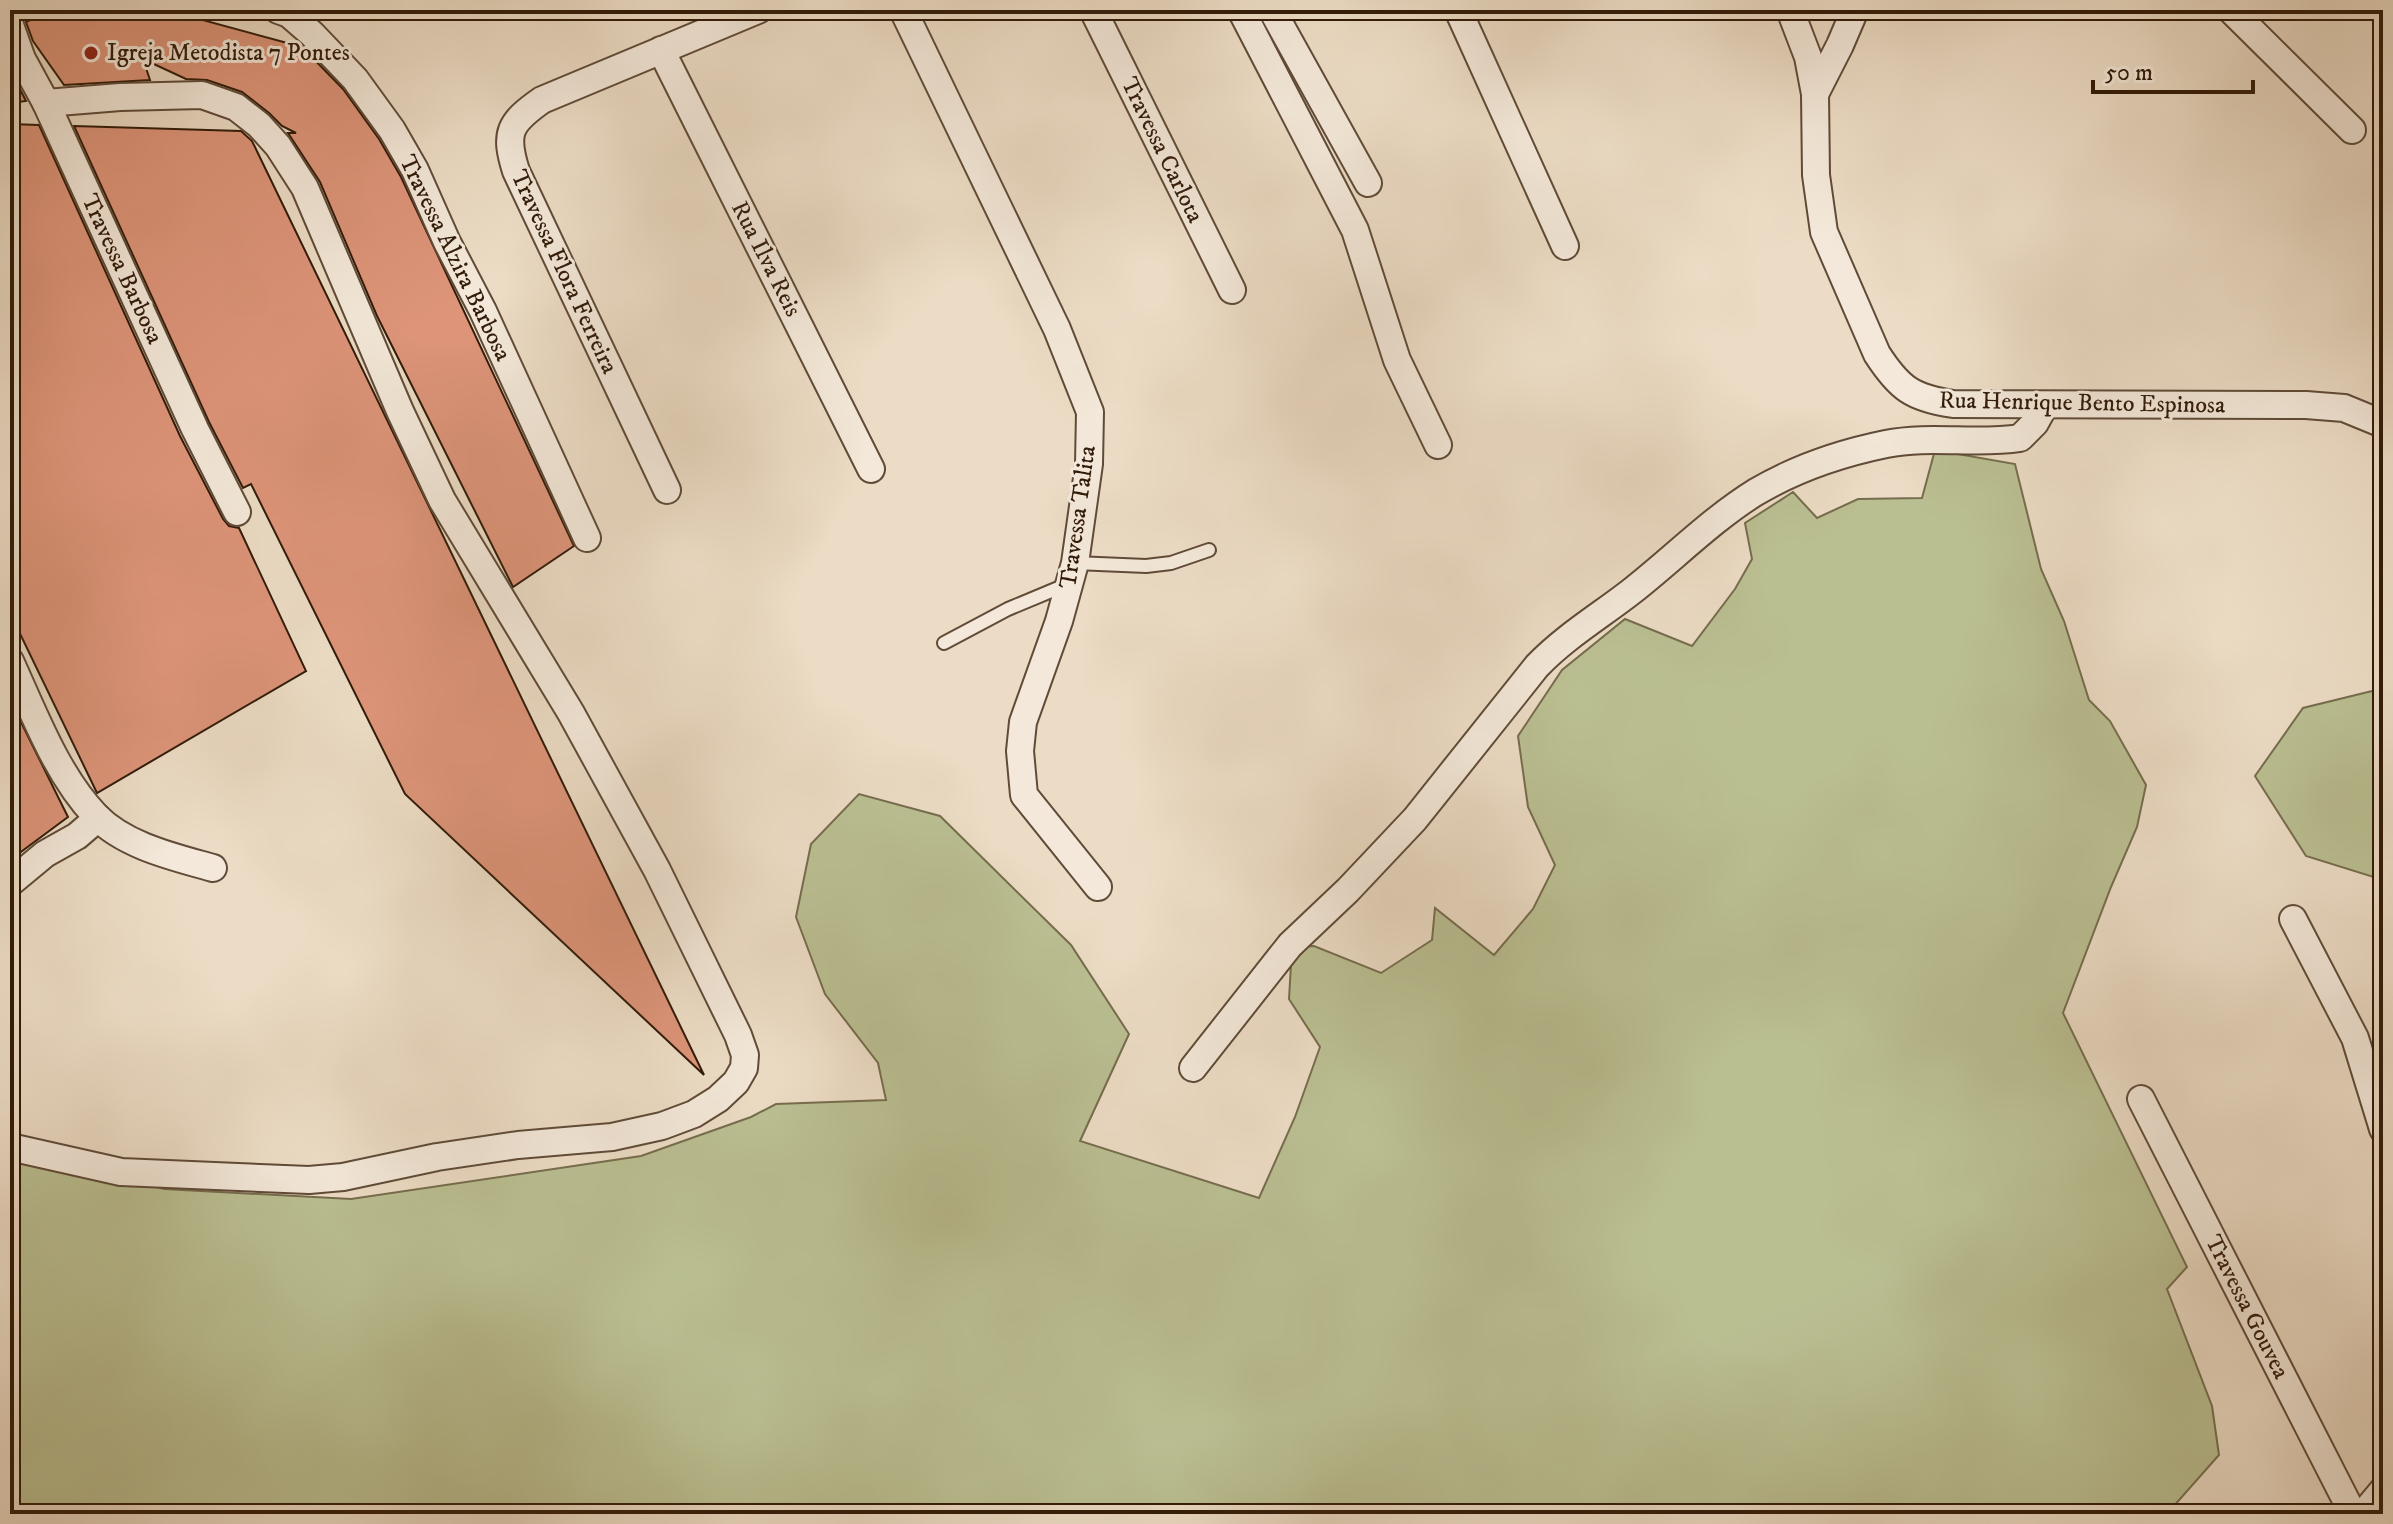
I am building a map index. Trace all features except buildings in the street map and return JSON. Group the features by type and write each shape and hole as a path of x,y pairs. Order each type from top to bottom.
{"street":[{"path":"10,17 22,10"},
{"name":"Travessa Alzira Barbosa","path":"278,10 289,14 312,34 355,79 392,130 415,170 447,242 483,311 587,538"},
{"name":"Travessa Flora Ferreira","path":"667,490 516,171 509,136 516,120 542,100 758,10"},
{"name":"Travessa Talita","path":"903,10 1057,329 1090,412 1089,464 1073,573 1023,722 1020,751 1024,795 1098,887"},
{"name":"Travessa Carlota","path":"1093,10 1232,290"},
{"path":"1241,10 1355,230 1397,360 1438,445"},
{"path":"1272,10 1368,183"},
{"path":"1458,10 1565,246"},
{"name":"Rua Henrique Bento Espinosa","path":"1790,10 1808,57 1815,94 1816,175 1824,232 1877,354 1888,372 1906,391 1924,400 1953,404 2306,405 2344,408 2383,424"},
{"path":"1815,94 1855,10"},
{"path":"2231,10 2352,130"},
{"name":"Travessa Barbosa","path":"10,25 22,59 46,103 195,429 237,512"},
{"name":"Rua Ilva Reis","path":"661,50 871,469"},
{"path":"10,1147 121,1172 271,1180 343,1177 437,1157 518,1145 612,1137 662,1126 694,1114 718,1099 736,1082 744,1068 745,1055 657,870 571,713 442,500 400,411 305,188 278,146 259,125 236,107 202,95 46,103"},
{"path":"1193,1068 1290,945 1348,890 1415,819 1537,666 1558,644 1631,592 1714,522 1757,492 1811,466 1853,451 1890,443 2020,438 2035,423 2045,405"},
{"path":"10,661 47,741 73,786 98,818 133,842 213,868"},
{"path":"10,883 45,854 77,836 98,818"},
{"path":"2293,919 2355,1038 2383,1129"},
{"name":"Travessa Gouvea","path":"2141,1099 2353,1514"},
{"path":"2363,1514 2383,1490"}],"lane":[{"path":"944,643 1073,573 1171,563 1209,550"}],"green space":[{"path":"1935,450 2015,464 2041,569 2064,621 2089,700 2110,721 2146,785 2137,827 2063,1013 2187,1267 2167,1289 2212,1406 2219,1455 2173,1507 2157,1514 10,1514 10,1148 164,1189 351,1199 641,1156 751,1117 776,1104 886,1100 878,1063 825,994 796,917 811,844 859,794 940,816 1071,945 1129,1034 1080,1141 1259,1198 1295,1117 1320,1047 1289,999 1292,947 1314,946 1381,973 1432,940 1435,908 1494,955 1533,909 1555,865 1528,807 1518,736 1562,670 1625,619 1692,646 1735,589 1752,559 1745,523 1793,492 1817,518 1858,499 1922,498"},
{"path":"2372,691 2383,692 2383,880 2306,856 2255,776 2303,708"}],"place":[{"name":"Igreja Metodista 7 Pontes","path":"91,53"}]}
